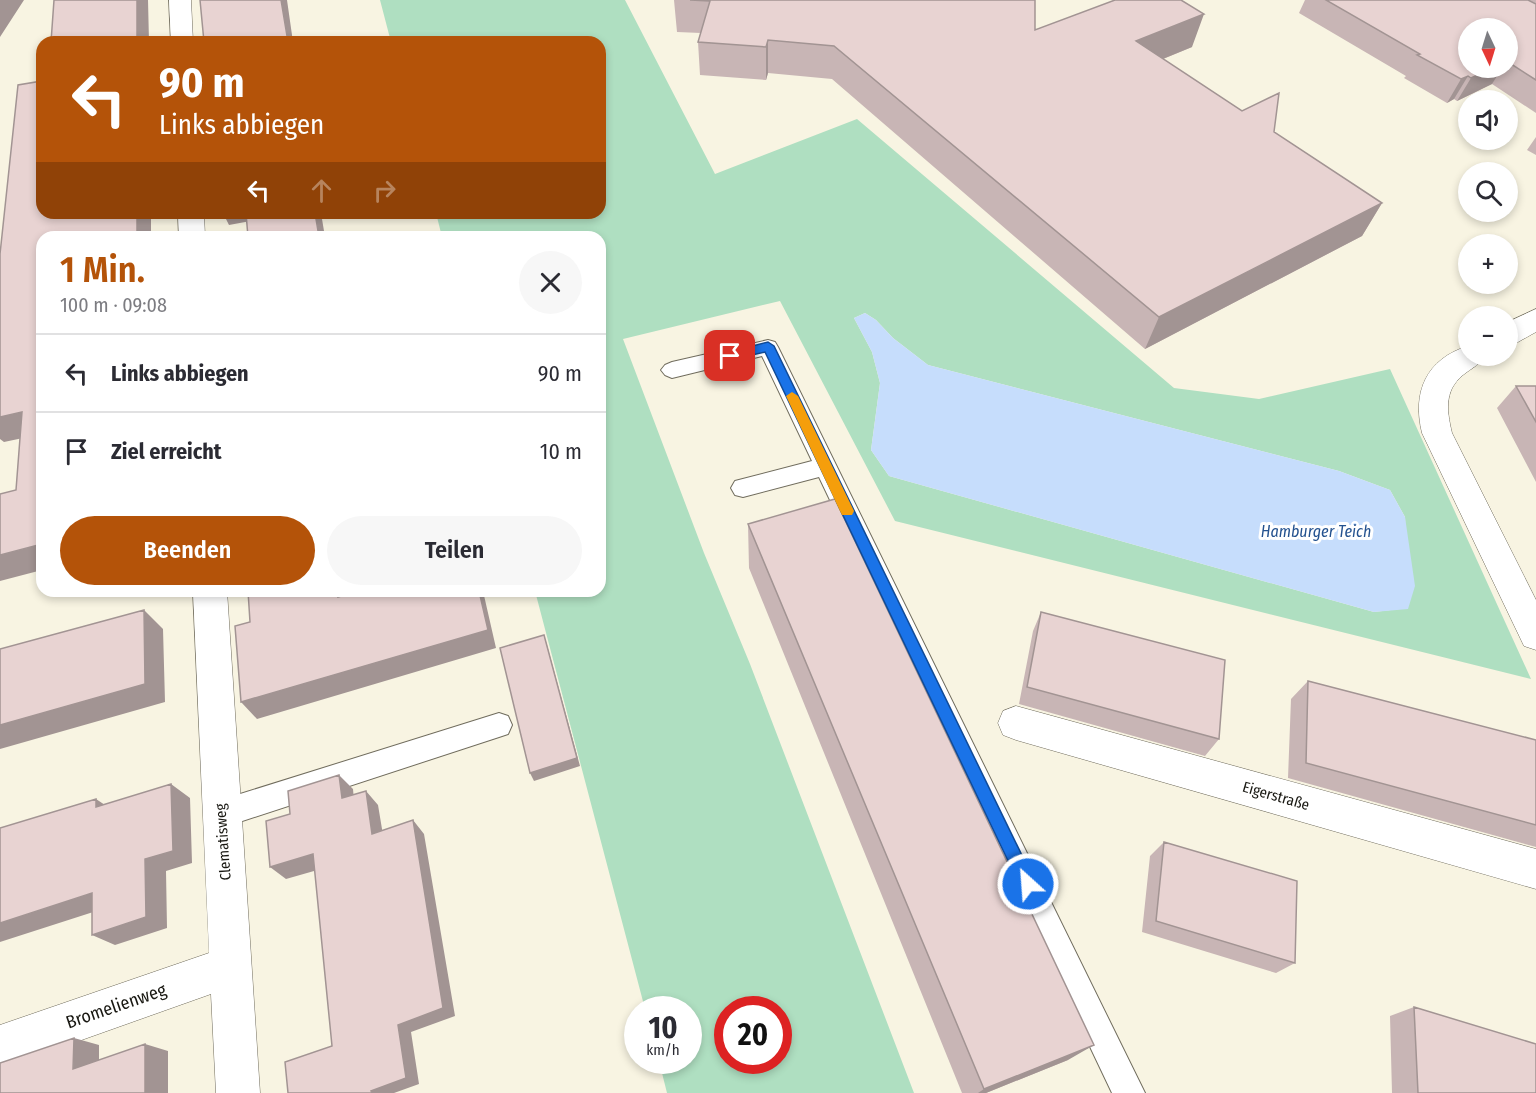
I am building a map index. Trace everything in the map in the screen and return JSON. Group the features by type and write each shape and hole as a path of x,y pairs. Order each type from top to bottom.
{"street":[{"path":"180,0 182,36"},
{"path":"1518,329 1536,319"},
{"path":"1458,362 1438,380 1432,395 1431,412 1437,433 1536,635"},
{"name":"Clematisweg","path":"210,597 238,1093"},
{"name":"Eigerstraße","path":"1016,723 1536,869"},
{"name":"Bromelienweg","path":"0,1047 232,966"}],"lane":[{"path":"672,370 768,346 1129,1093"},
{"path":"743,488 825,466"},
{"path":"221,814 499,725"}],"green space":[{"path":"380,0 625,0 715,174 857,119 1174,388 1259,399 1390,369 1531,679 895,521 780,301 623,339 914,1093 667,1093 662,1074 702,1074 702,996 642,996 537,597 606,597 606,231 440,231 438,219 606,219 606,36 389,36","holes":["865,313 876,320 893,338 928,365 1339,471 1390,490 1405,517 1408,608 1374,612 889,476 871,450 880,383 872,352 854,318"]}],"water":[{"name":"Hamburger Teich","path":"865,313 928,365 1339,471 1390,490 1405,517 1415,586 1408,609 1374,612 889,476 871,450 880,383 872,352 854,318"}],"building":[{"path":"54,0 137,0 137,36 51,36"},
{"path":"200,0 281,0 287,36 203,36"},
{"path":"690,0 1035,0 1035,30 1115,0 1181,0 1204,14 1136,41 1242,111 1279,93 1274,132 1382,203 1159,317 834,46 768,40 766,47 698,42 710,1"},
{"path":"1326,0 1528,0 1536,4 1536,80 1518,68 1518,18 1458,18 1458,77 1417,55 1420,54"},
{"path":"36,82 36,219 137,219 137,231 36,231 36,546 0,555 0,494 16,490 22,412 0,417 0,254 18,85"},
{"path":"246,219 316,219 318,231 248,231"},
{"path":"1516,386 1536,386 1536,422"},
{"path":"835,499 1094,1045 984,1089 748,524"},
{"path":"248,597 480,597 488,630 241,702 235,626 250,622"},
{"path":"144,610 145,684 0,725 0,649"},
{"path":"1041,612 1225,660 1219,739 1027,687"},
{"path":"544,635 577,758 530,773 500,648"},
{"path":"1308,681 1536,740 1536,825 1306,763"},
{"path":"339,775 342,798 366,791 372,834 413,820 443,1008 398,1025 406,1078 371,1091 372,1093 288,1093 285,1062 332,1046 313,854 270,867 266,821 290,814 288,791"},
{"path":"171,784 173,851 145,859 146,917 92,935 92,893 0,923 0,828 96,799 96,807"},
{"path":"1164,842 1297,881 1295,963 1156,921"},
{"path":"1414,1007 1536,1044 1536,1093 1418,1093"},
{"path":"74,1038 73,1069 145,1044 145,1093 0,1093 0,1063"}],"slow traffic":[{"path":"792,396 847,511"}],"route":[{"path":"730,356 768,346 1028,884"}]}
